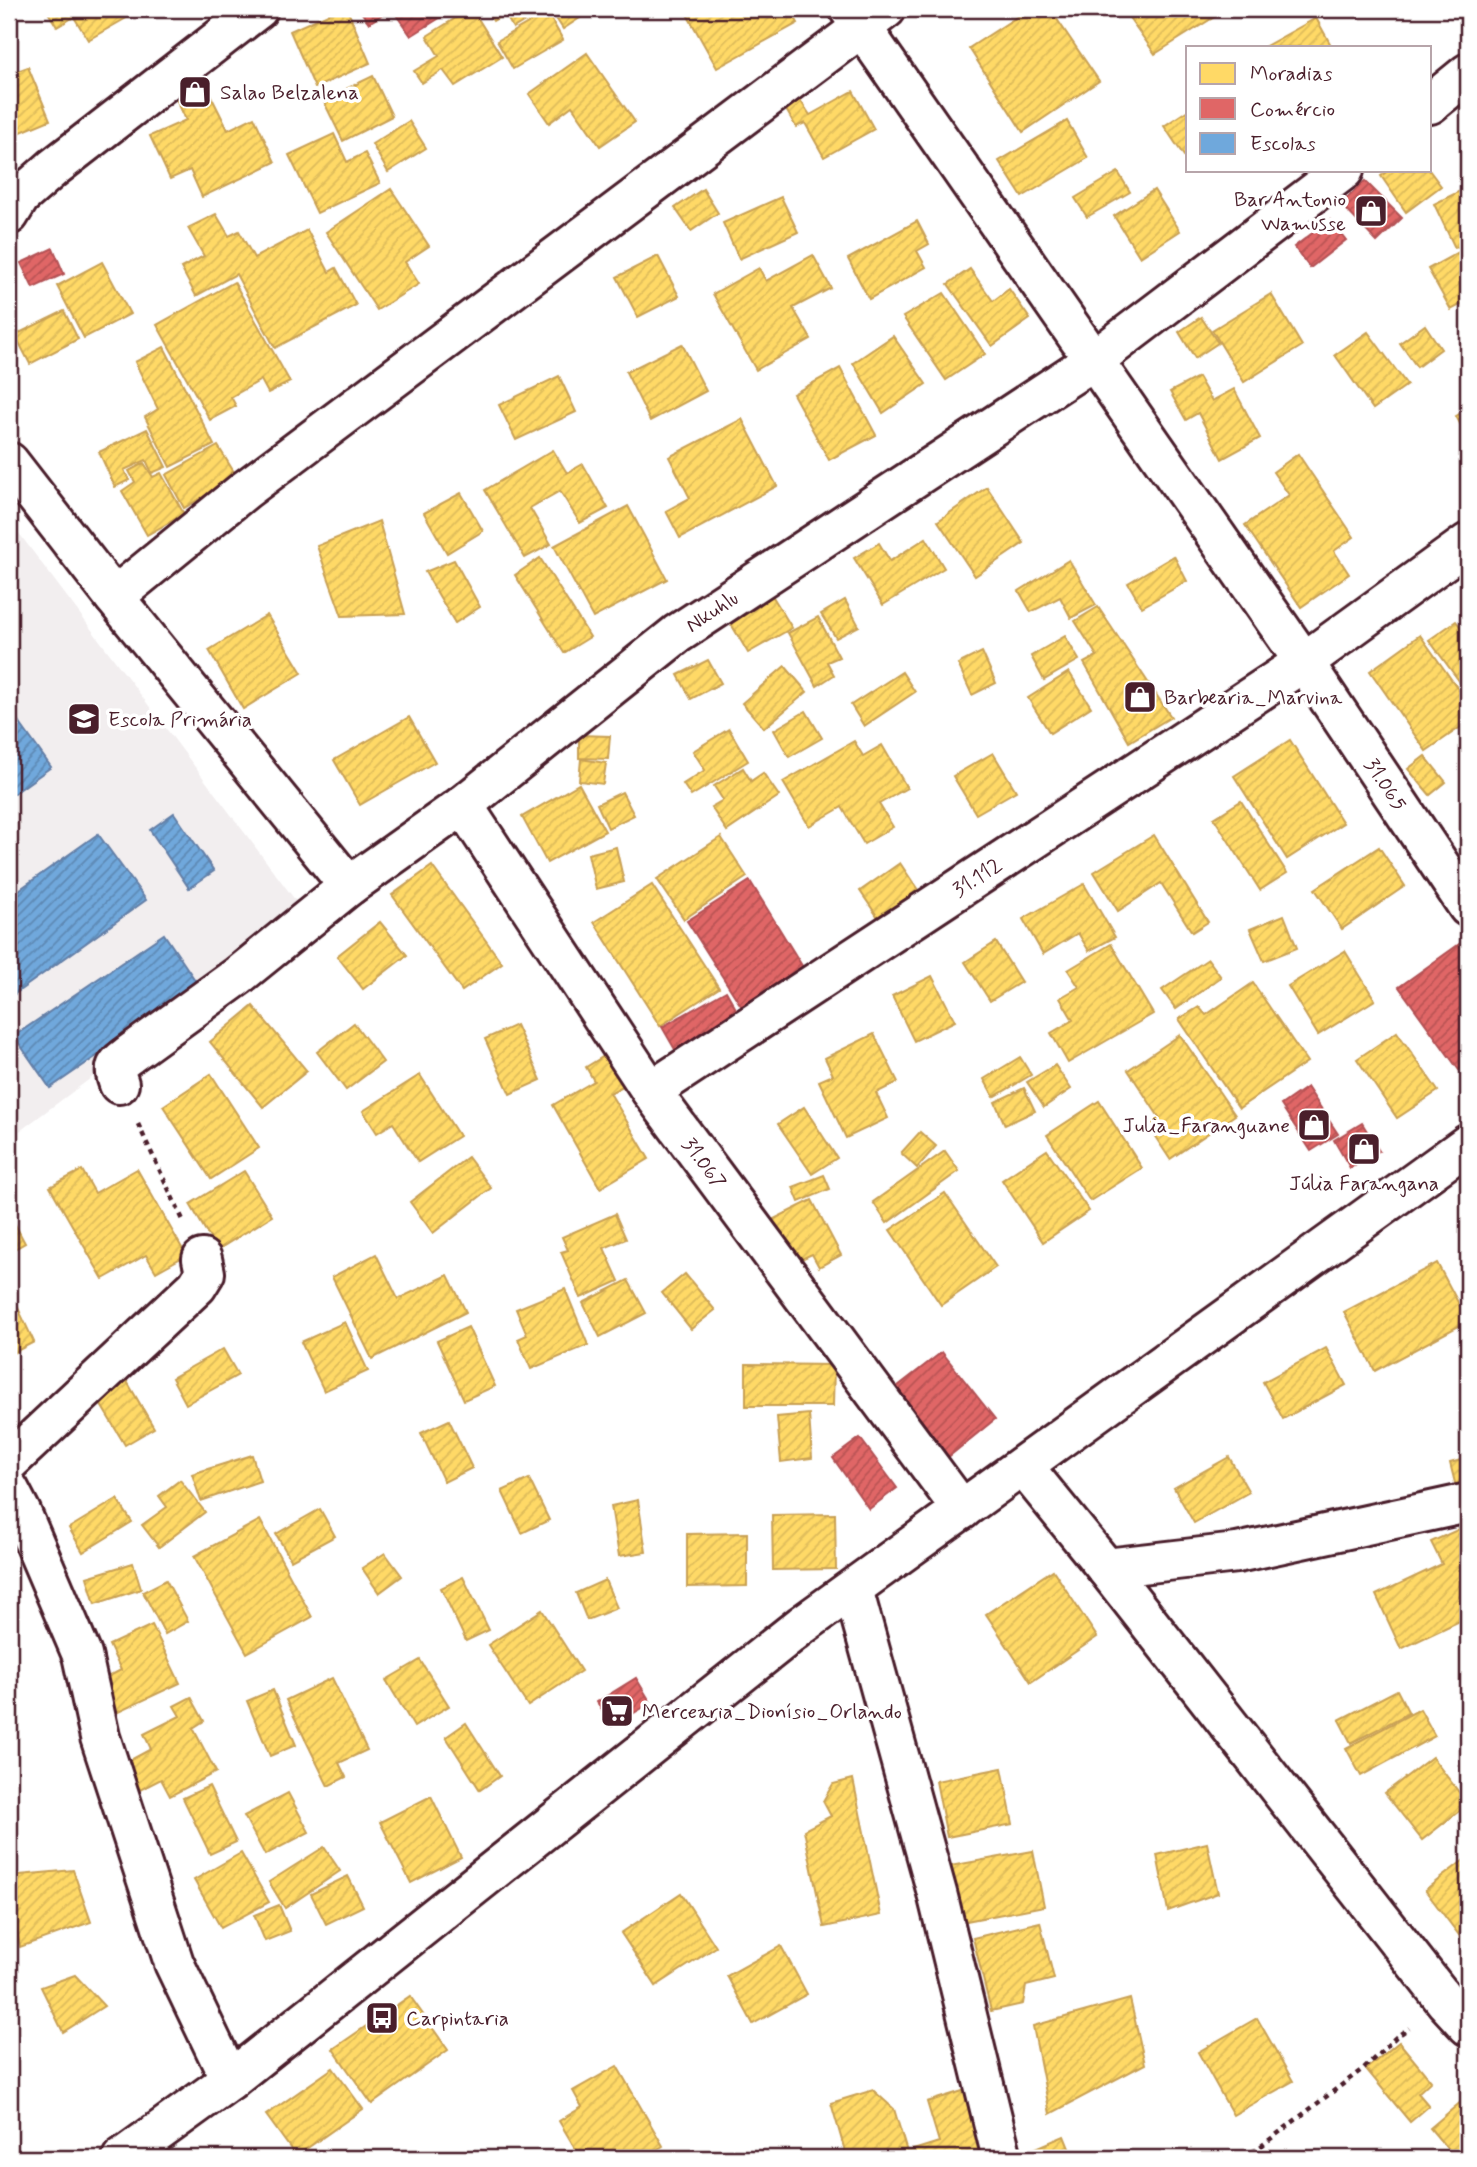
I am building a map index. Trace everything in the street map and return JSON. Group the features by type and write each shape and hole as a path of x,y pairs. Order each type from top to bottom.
{"street":[{"path":"9,215 20,197 52,168 258,9"},
{"path":"114,597 256,482 865,15"},
{"name":"31.065","path":"865,15 1094,360 1304,662 1468,907"},
{"path":"1432,102 1468,73"},
{"name":"Nkuhlu","path":"119,1084 114,1072 119,1062 238,976 349,886 463,805 677,634 1094,360 1340,172"},
{"path":"9,462 114,597 349,886"},
{"name":"31.112","path":"651,1091 1304,662 1468,543"},
{"name":"31.067","path":"463,805 651,1091 962,1510"},
{"path":"121,2158 230,2080 780,1642 1468,1144"},
{"path":"9,1462 197,1286 205,1273 202,1259"},
{"path":"1023,1465 1457,2014"},
{"path":"9,1489 82,1654 100,1737 174,1963 230,2080"},
{"path":"1106,1568 1237,1553 1468,1503"},
{"path":"853,1588 937,1893 1002,2158"}],"path":[{"path":"119,1084 202,1259"},
{"path":"1233,2158 1256,2150 1364,2068 1396,2037 1457,2014"}],"shaded area":[{"name":"Escola Primária","path":"9,520 308,917 9,1139"}],"building: Moradias":[{"path":"46,9 142,9 88,40 74,17 57,27"},
{"path":"339,9 347,9 370,63 315,88 290,31"},
{"path":"470,9 502,57 455,86 443,70 422,83 414,71 439,56 427,36"},
{"path":"486,9 545,9 513,28 505,14 493,21"},
{"path":"550,9 587,9 589,12 563,29"},
{"path":"684,9 756,9 760,14 770,9 790,9 798,23 717,68"},
{"path":"1029,9 1050,9 1099,81 1023,132 969,48"},
{"path":"1123,9 1227,9 1155,54"},
{"path":"547,12 563,40 513,69 497,41"},
{"path":"1316,18 1331,46 1266,46"},
{"path":"587,53 635,122 600,146 572,106 549,123 529,94"},
{"path":"28,67 50,120 9,137 9,74"},
{"path":"373,76 392,116 343,141 323,100"},
{"path":"203,80 228,130 254,117 275,162 202,197 190,170 170,179 150,136 186,120 174,94"},
{"path":"853,91 874,129 824,157 805,123 796,127 785,108 800,100 810,115"},
{"path":"1186,111 1186,155 1184,156 1164,126"},
{"path":"409,121 426,148 388,172 372,144"},
{"path":"1067,121 1088,158 1022,197 999,161"},
{"path":"334,134 347,162 365,153 380,183 317,213 289,155"},
{"path":"1118,172 1130,192 1087,217 1075,198"},
{"path":"1386,172 1430,172 1441,186 1406,212 1381,176"},
{"path":"1468,187 1468,242 1455,248 1434,204"},
{"path":"391,189 429,246 405,262 419,284 377,310 326,232"},
{"path":"703,189 718,213 691,231 675,208"},
{"path":"1154,190 1180,231 1140,257 1114,216"},
{"path":"781,197 798,232 739,259 723,223"},
{"path":"216,214 229,236 239,231 254,258 307,230 329,272 336,268 356,305 275,348 236,274 196,296 181,268 204,256 188,228"},
{"path":"917,221 929,244 917,251 926,267 869,299 848,259"},
{"path":"1468,247 1468,301 1451,310 1428,269"},
{"path":"813,255 831,288 793,308 811,339 756,370 713,294 759,268 766,281"},
{"path":"658,256 679,296 638,317 617,277"},
{"path":"102,262 130,314 84,338 57,286"},
{"path":"970,269 993,301 1009,289 1030,319 992,346 948,284"},
{"path":"234,282 290,382 268,393 261,380 231,397 236,406 210,420 157,325"},
{"path":"944,293 985,354 946,380 903,317"},
{"path":"1271,294 1302,346 1244,382 1212,330"},
{"path":"64,311 78,339 30,364 15,335"},
{"path":"1201,317 1218,343 1195,358 1179,332"},
{"path":"1425,325 1441,349 1417,367 1400,343"},
{"path":"1368,332 1407,385 1373,409 1335,355"},
{"path":"893,336 926,384 883,413 853,363"},
{"path":"682,344 706,391 650,421 626,372"},
{"path":"164,347 214,445 170,467 145,417 158,409 135,362"},
{"path":"840,368 876,435 829,460 793,394"},
{"path":"559,376 576,412 516,440 499,405"},
{"path":"1198,377 1212,401 1234,389 1260,438 1222,459 1198,413 1186,420 1170,392"},
{"path":"1468,409 1468,438 1456,416"},
{"path":"742,419 777,486 680,538 666,511 690,498 669,457"},
{"path":"147,429 166,467 152,473 146,460 124,470 129,480 115,487 99,452"},
{"path":"218,446 237,477 184,508 166,475"},
{"path":"553,450 567,473 583,464 608,508 580,523 560,491 530,508 551,544 525,558 485,490"},
{"path":"1298,454 1354,537 1334,551 1349,574 1301,607 1245,525 1289,495 1273,472"},
{"path":"144,463 153,477 161,473 184,514 147,535 122,491 135,482 129,471"},
{"path":"987,487 1024,543 975,576 938,521"},
{"path":"461,493 483,531 447,553 424,513"},
{"path":"628,506 667,579 593,618 554,546"},
{"path":"379,521 405,614 342,616 317,546"},
{"path":"926,538 944,568 883,605 854,558 879,543 890,561"},
{"path":"1174,556 1187,581 1142,607 1128,583"},
{"path":"540,558 590,637 564,653 515,575"},
{"path":"454,560 480,607 455,623 425,572"},
{"path":"1069,560 1096,605 1071,618 1060,597 1031,612 1019,591"},
{"path":"770,592 792,628 748,653 727,617"},
{"path":"845,600 859,626 836,638 821,614"},
{"path":"1098,607 1171,717 1129,742 1084,663 1097,656 1075,621"},
{"path":"267,615 302,673 243,709 209,650"},
{"path":"818,617 839,657 827,662 834,675 817,686 788,633"},
{"path":"1456,621 1463,630 1468,626 1468,693 1429,640"},
{"path":"1420,635 1468,703 1468,722 1426,751 1370,671"},
{"path":"1065,636 1079,660 1044,680 1031,656"},
{"path":"982,652 996,683 972,695 958,664"},
{"path":"708,660 721,683 691,699 678,675"},
{"path":"785,666 807,692 764,728 742,703"},
{"path":"902,672 915,692 864,726 851,705"},
{"path":"1069,672 1091,707 1050,733 1028,698"},
{"path":"806,711 822,738 789,757 774,730"},
{"path":"409,717 435,762 360,805 334,760"},
{"path":"729,729 748,761 691,796 683,784 705,770 693,751"},
{"path":"579,735 610,736 608,759 579,758"},
{"path":"1290,740 1343,823 1287,859 1234,776"},
{"path":"854,741 863,756 882,745 907,788 879,804 893,827 864,844 842,807 809,826 783,782"},
{"path":"993,753 1016,791 976,814 953,776"},
{"path":"1425,756 1446,782 1430,795 1408,769"},
{"path":"581,759 606,763 603,784 579,781"},
{"path":"743,768 751,781 763,773 779,796 727,831 711,807 723,800 714,786"},
{"path":"579,784 605,831 547,863 522,817"},
{"path":"622,792 634,815 608,828 597,804"},
{"path":"1241,801 1287,873 1260,890 1214,818"},
{"path":"1154,835 1208,922 1192,932 1161,883 1118,911 1094,872"},
{"path":"721,837 747,877 684,919 657,879"},
{"path":"616,847 624,882 596,889 588,854"},
{"path":"1379,847 1405,886 1342,929 1315,889"},
{"path":"900,863 922,896 882,923 860,891"},
{"path":"432,866 502,963 462,991 392,895"},
{"path":"1084,884 1115,937 1089,951 1078,933 1043,954 1023,919"},
{"path":"652,885 719,988 660,1026 594,922"},
{"path":"1284,915 1297,948 1264,961 1250,929"},
{"path":"380,922 407,955 363,989 337,956"},
{"path":"996,942 1021,982 990,1001 965,962"},
{"path":"1111,944 1153,1014 1068,1063 1051,1033 1073,1020 1060,998 1079,987 1068,970"},
{"path":"1345,951 1375,1000 1318,1035 1288,986"},
{"path":"1208,959 1221,977 1176,1009 1162,990"},
{"path":"932,976 955,1021 914,1041 892,996"},
{"path":"1253,983 1307,1062 1239,1108 1179,1019 1199,1007 1206,1015"},
{"path":"253,1006 307,1071 263,1107 210,1042"},
{"path":"354,1023 383,1062 346,1090 317,1052"},
{"path":"516,1025 541,1080 510,1094 485,1039"},
{"path":"1397,1032 1438,1091 1397,1118 1357,1059"},
{"path":"874,1034 898,1082 876,1093 888,1118 846,1138 819,1081 833,1075 825,1058"},
{"path":"1180,1035 1235,1115 1170,1159 1148,1126 1159,1117 1128,1070"},
{"path":"614,1050 632,1081 610,1093 649,1159 600,1188 553,1105 594,1081 586,1067"},
{"path":"1020,1057 1031,1075 994,1097 984,1079"},
{"path":"1055,1065 1071,1089 1044,1107 1027,1082"},
{"path":"211,1074 259,1148 211,1179 163,1106"},
{"path":"420,1075 459,1136 418,1162 393,1123 377,1133 363,1111"},
{"path":"1024,1088 1035,1111 1005,1125 995,1102"},
{"path":"1099,1101 1142,1168 1090,1201 1047,1135"},
{"path":"804,1107 837,1158 812,1174 778,1124"},
{"path":"920,1132 936,1146 917,1168 901,1153"},
{"path":"1047,1150 1089,1211 1043,1242 1002,1180"},
{"path":"945,1151 959,1171 887,1223 873,1202"},
{"path":"468,1157 491,1188 433,1233 410,1202"},
{"path":"137,1169 186,1255 156,1272 146,1255 103,1279 50,1187 82,1170 95,1193"},
{"path":"244,1171 272,1216 217,1250 190,1204"},
{"path":"824,1175 830,1189 799,1202 793,1187"},
{"path":"945,1193 996,1267 941,1305 890,1230"},
{"path":"812,1200 841,1255 819,1267 812,1254 793,1263 772,1220"},
{"path":"9,1213 25,1243 9,1252"},
{"path":"615,1214 626,1239 604,1248 619,1281 581,1298 561,1252 568,1250 562,1237"},
{"path":"376,1254 398,1299 448,1275 466,1312 372,1359 332,1277"},
{"path":"1437,1263 1468,1321 1375,1371 1344,1312"},
{"path":"685,1274 715,1310 691,1329 662,1293"},
{"path":"628,1280 646,1313 600,1337 583,1303"},
{"path":"9,1289 34,1342 9,1355"},
{"path":"565,1289 588,1345 531,1369 518,1339 527,1335 516,1309"},
{"path":"345,1322 368,1371 324,1391 301,1342"},
{"path":"468,1327 495,1386 464,1400 437,1341"},
{"path":"1326,1348 1346,1385 1283,1419 1263,1382"},
{"path":"223,1349 238,1375 186,1404 172,1378"},
{"path":"746,1364 834,1365 833,1406 746,1406"},
{"path":"125,1378 154,1428 125,1445 95,1395"},
{"path":"1468,1408 1468,1427 1463,1410"},
{"path":"809,1414 812,1458 781,1462 777,1417"},
{"path":"449,1420 472,1468 444,1482 421,1433"},
{"path":"252,1455 260,1481 201,1501 192,1474"},
{"path":"1229,1457 1249,1492 1194,1523 1174,1488"},
{"path":"1468,1458 1468,1488 1457,1491 1450,1463"},
{"path":"529,1479 549,1520 522,1533 502,1491"},
{"path":"180,1480 205,1512 159,1547 142,1525 167,1507 159,1496"},
{"path":"117,1499 132,1522 83,1552 69,1528"},
{"path":"638,1500 646,1552 619,1556 611,1506"},
{"path":"320,1509 335,1536 291,1560 276,1534"},
{"path":"835,1514 836,1569 773,1570 772,1515"},
{"path":"260,1520 312,1617 247,1653 194,1556"},
{"path":"1468,1525 1468,1617 1401,1649 1376,1595 1442,1564 1431,1542"},
{"path":"747,1533 747,1586 687,1587 687,1534"},
{"path":"385,1553 402,1576 379,1593 362,1568"},
{"path":"133,1563 141,1589 95,1604 87,1577"},
{"path":"1053,1570 1097,1637 1031,1682 986,1614"},
{"path":"463,1577 489,1630 466,1641 441,1588"},
{"path":"166,1580 188,1621 165,1634 143,1592"},
{"path":"605,1580 617,1608 587,1620 576,1593"},
{"path":"542,1610 581,1671 528,1706 488,1645"},
{"path":"152,1625 180,1683 112,1715 96,1683 121,1670 109,1645"},
{"path":"420,1660 449,1706 414,1727 386,1680"},
{"path":"332,1678 367,1750 339,1763 346,1777 328,1786 286,1700"},
{"path":"273,1690 296,1745 270,1756 247,1701"},
{"path":"1397,1690 1409,1713 1351,1743 1339,1720"},
{"path":"191,1697 204,1721 193,1728 216,1772 170,1796 161,1779 140,1790 125,1763 151,1749 144,1734 180,1716 174,1706"},
{"path":"1420,1709 1435,1736 1361,1776 1346,1748"},
{"path":"466,1723 500,1776 480,1790 446,1737"},
{"path":"1432,1757 1468,1804 1422,1840 1385,1793"},
{"path":"1002,1768 1013,1824 947,1837 936,1781"},
{"path":"853,1779 881,1915 824,1927 804,1830 831,1816 823,1801 833,1784"},
{"path":"209,1786 236,1842 210,1854 183,1798"},
{"path":"288,1793 309,1832 265,1855 244,1816"},
{"path":"431,1796 461,1857 411,1883 380,1822"},
{"path":"1207,1843 1218,1893 1168,1911 1157,1855"},
{"path":"324,1847 340,1871 285,1908 269,1882"},
{"path":"1033,1851 1044,1906 961,1922 950,1866"},
{"path":"241,1853 269,1902 221,1928 194,1880"},
{"path":"1468,1857 1468,1947 1425,1890"},
{"path":"73,1870 91,1922 20,1947 9,1893 9,1876"},
{"path":"348,1876 363,1906 326,1924 311,1894"},
{"path":"681,1893 716,1947 656,1986 621,1933"},
{"path":"279,1905 290,1931 265,1941 254,1915"},
{"path":"1040,1922 1054,1979 1026,1986 1023,2004 991,2011 973,1938"},
{"path":"781,1946 807,1994 753,2024 727,1976"},
{"path":"75,1975 104,2006 63,2032 41,1987"},
{"path":"410,1996 448,2050 372,2104 333,2049"},
{"path":"1130,1999 1145,2064 1050,2114 1033,2026"},
{"path":"1257,2018 1293,2081 1233,2115 1198,2052"},
{"path":"1399,2042 1431,2081 1418,2093 1429,2106 1410,2122 1366,2069"},
{"path":"617,2066 663,2146 643,2158 581,2158 559,2121 582,2107 573,2091"},
{"path":"333,2068 363,2109 296,2156 266,2115"},
{"path":"969,2089 988,2154 974,2158 847,2158 831,2103 873,2090 894,2109 907,2152 939,2142 927,2102"},
{"path":"1468,2096 1468,2158 1455,2158 1430,2128"},
{"path":"1064,2136 1073,2158 1024,2158 1022,2154"}],"building: Comércio":[{"path":"359,9 391,9 369,23"},
{"path":"392,9 454,9 411,36"},
{"name":"Bar Antonio Wamusse","path":"1365,181 1402,218 1377,242 1341,204"},
{"path":"1330,220 1346,240 1310,268 1294,247"},
{"path":"53,248 64,274 33,288 21,263"},
{"path":"750,881 807,974 745,1012 687,921"},
{"path":"1465,940 1468,945 1468,1063 1459,1070 1399,987"},
{"path":"726,991 740,1016 677,1053 662,1027"},
{"path":"1307,1087 1338,1134 1311,1151 1281,1105"},
{"path":"1362,1123 1379,1151 1350,1168 1334,1140"},
{"path":"942,1352 995,1419 947,1458 893,1390"},
{"path":"860,1438 897,1488 869,1509 833,1458"},
{"path":"636,1678 651,1703 612,1726 597,1702"}],"building: Escolas":[{"path":"9,708 51,767 9,797"},
{"path":"174,813 214,871 189,888 150,830"},
{"path":"98,834 146,900 9,998 9,897"},
{"path":"164,934 199,986 50,1088 14,1036"}],"place":[{"name":"Salao Belzalena","path":"195,92"},
{"name":"Bar Antonio Wamusse","path":"1371,211"},
{"name":"Barbearia_Marvina","path":"1140,697"},
{"name":"Escola Primária","path":"84,719"},
{"name":"Julia_Faranguane","path":"1314,1125"},
{"name":"Júlia Farangana","path":"1364,1149"},
{"name":"Mercearia_Dionísio_Orlando","path":"617,1711"},
{"name":"Carpintaria","path":"382,2018"}]}
